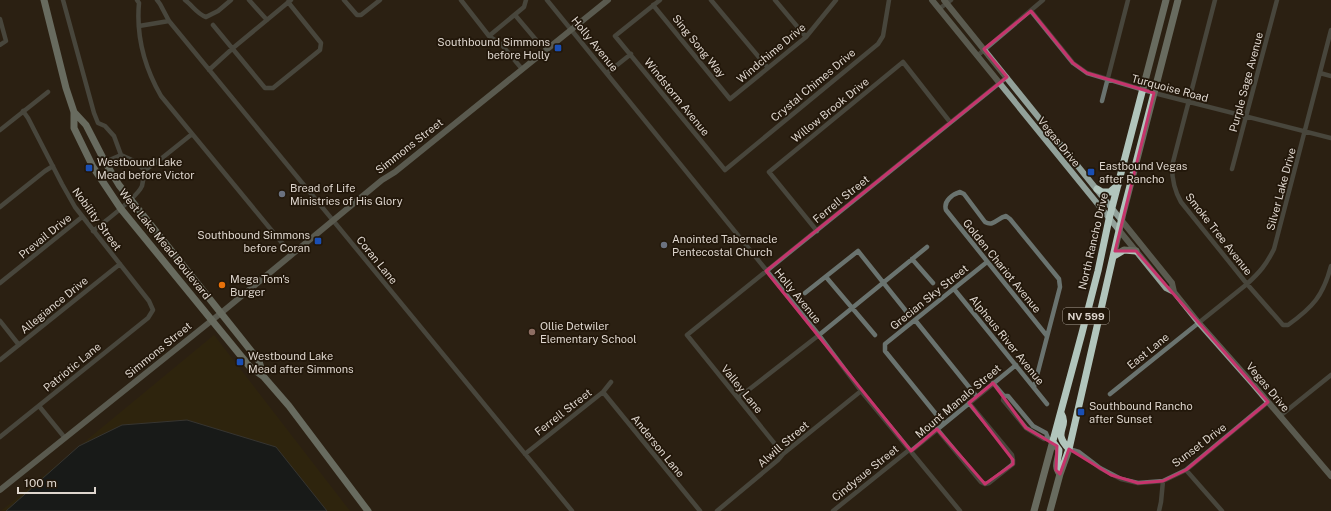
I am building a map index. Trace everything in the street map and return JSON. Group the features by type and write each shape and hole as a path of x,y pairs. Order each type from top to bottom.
{"main road":[{"name":"West Lake Mead Boulevard","path":"44,0 66,88 74,112 74,128 98,175 121,209 250,367 263,376 293,411 368,511"},
{"name":"Simmons Street","path":"0,490 221,313 382,180 401,167 608,0"},
{"name":"Vegas Drive","path":"932,0 1166,288 1174,292 1198,322 1331,476"},
{"name":"North Rancho Drive","path":"1034,511 1050,440 1061,413 1096,278 1109,219 1166,0"},
{"name":"North Rancho Drive","path":"1050,511 1060,474 1069,449 1119,231 1178,0"},
{"name":"Vegas Drive","path":"947,1 1172,283 1174,292"},
{"name":"West Lake Mead Boulevard","path":"74,112 86,125 104,162 115,180 259,361 263,376"},
{"path":"1097,189 1102,192 1110,192 1118,184"},
{"path":"152,247 162,239"},
{"path":"1114,256 1127,249 1136,251"},
{"path":"1061,413 1064,421 1061,437 1063,443 1069,449"},
{"path":"1050,440 1057,446 1056,470 1060,474"}],"street":[{"path":"64,0 98,123 105,126 114,136 121,154 145,170"},
{"path":"137,0 139,3 138,16 141,46 153,83 161,96 286,248 296,251"},
{"name":"Coran Lane","path":"157,0 169,21 572,511"},
{"path":"185,0 199,15 206,18 218,11 231,0"},
{"path":"249,0 266,20"},
{"path":"344,0 357,15 361,15 380,0"},
{"path":"461,0 489,36 501,44 522,69"},
{"name":"Holly Avenue","path":"547,0 819,335 861,391 960,511"},
{"path":"654,5 660,0"},
{"path":"711,0 768,68"},
{"path":"776,0 806,37"},
{"name":"Windchime Drive","path":"730,98 806,37 836,0"},
{"name":"Crystal Chimes Drive","path":"725,170 878,44 883,36 889,0"},
{"path":"977,56 1043,0"},
{"path":"1102,101 1128,0"},
{"name":"Smoke Tree Avenue","path":"1215,0 1172,166 1175,190 1181,202 1247,284 1283,325 1288,325 1315,303 1327,281 1331,266"},
{"name":"Purple Sage Avenue","path":"1232,169 1277,0"},
{"path":"210,70 234,48 266,20 290,1 321,43 321,46 320,50 273,88 268,89 265,88 234,48 213,25"},
{"path":"489,36 524,7 526,1"},
{"path":"939,9 947,1"},
{"name":"Windstorm Avenue","path":"654,5 615,36 725,170"},
{"name":"Sing Song Way","path":"654,5 730,98"},
{"name":"Turquoise Road","path":"1031,11 1073,63 1087,73 1154,93 1331,138"},
{"path":"515,14 537,41"},
{"path":"0,19 6,40 0,45"},
{"path":"139,26 169,21"},
{"name":"Silver Lake Drive","path":"1198,322 1247,284 1268,263 1274,249 1331,30"},
{"path":"607,73 631,54"},
{"name":"Willow Brook Drive","path":"817,231 769,172 903,62 950,122"},
{"path":"1320,73 1331,76"},
{"name":"Ferrell Street","path":"687,335 1007,77"},
{"path":"0,130 48,92"},
{"name":"Nobility Street","path":"23,111 68,196 82,217 149,301 153,310"},
{"path":"93,231 121,209 142,186 145,170 192,134"},
{"path":"104,162 121,154"},
{"path":"0,207 53,166"},
{"name":"Golden Chariot Avenue","path":"960,192 964,194 985,222 989,224 994,224 1002,217 1006,216 1010,219 1059,279 1060,283 1047,336 946,210 946,202 957,193 960,192"},
{"name":"Prevail Drive","path":"0,283 82,217"},
{"path":"738,398 819,335 927,247"},
{"path":"805,293 858,251 906,311"},
{"path":"912,259 933,282"},
{"name":"Grecian Sky Street","path":"944,424 885,351 884,347 885,344 987,262"},
{"name":"Allegiance Drive","path":"0,360 120,264"},
{"path":"826,277 875,335"},
{"name":"Alpheus River Avenue","path":"954,288 1047,404"},
{"name":"Patriotic Lane","path":"0,437 148,318 153,310"},
{"path":"915,320 977,397"},
{"path":"0,321 20,345"},
{"name":"East Lane","path":"1110,394 1198,322"},
{"name":"Valley Lane","path":"687,335 783,454"},
{"path":"1034,387 1047,336"},
{"name":"Mount Manalo Street","path":"910,451 1016,365"},
{"path":"1280,416 1331,375"},
{"name":"Ferrell Street","path":"525,454 603,392 611,382"},
{"path":"993,383 1004,396 1008,396 1033,426 1046,433 1050,440"},
{"name":"Alwill Street","path":"717,511 778,460 783,454 861,391"},
{"name":"Anderson Lane","path":"603,392 700,511"},
{"name":"Sunset Drive","path":"1069,449 1079,452 1100,468 1121,479 1138,483 1163,481 1186,470 1268,402"},
{"path":"937,430 981,482 985,484 989,483 1013,464 1012,455 969,403"},
{"path":"39,406 65,438"},
{"name":"Cindysue Street","path":"832,511 910,451"},
{"path":"1186,470 1222,511"},
{"path":"1159,511 1163,481"}],"highlighted area":[{"path":"1031,11 1073,63 1087,73 1154,93 1115,251 1136,251 1268,402 1186,470 1163,481 1138,483 1111,475 1069,449 1060,474 1056,470 1057,446 1026,428 993,383 969,403 1013,460 1013,464 985,484 937,429 911,451 766,271 1007,77 984,49"}],"sand":[{"path":"214,335 350,511 327,511 276,447 187,420 122,425 81,445"},
{"path":"70,454 6,511 1,511"}],"water":[{"path":"187,420 276,447 327,511 6,511 79,446 122,425"}],"place":[{"name":"Southbound Simmons before Holly","path":"558,48"},
{"name":"Westbound Lake Mead before Victor","path":"89,168"},
{"name":"Eastbound Vegas after Rancho","path":"1091,172"},
{"name":"Bread of Life Ministries of His Glory","path":"282,194"},
{"name":"Southbound Simmons before Coran","path":"318,241"},
{"name":"Anointed Tabernacle Pentecostal Church","path":"664,245"},
{"name":"Mega Tom's Burger","path":"222,285"},
{"name":"Ollie Detwiler Elementary School","path":"532,332"},
{"name":"Westbound Lake Mead after Simmons","path":"240,362"},
{"name":"Southbound Rancho after Sunset","path":"1081,412"}]}
